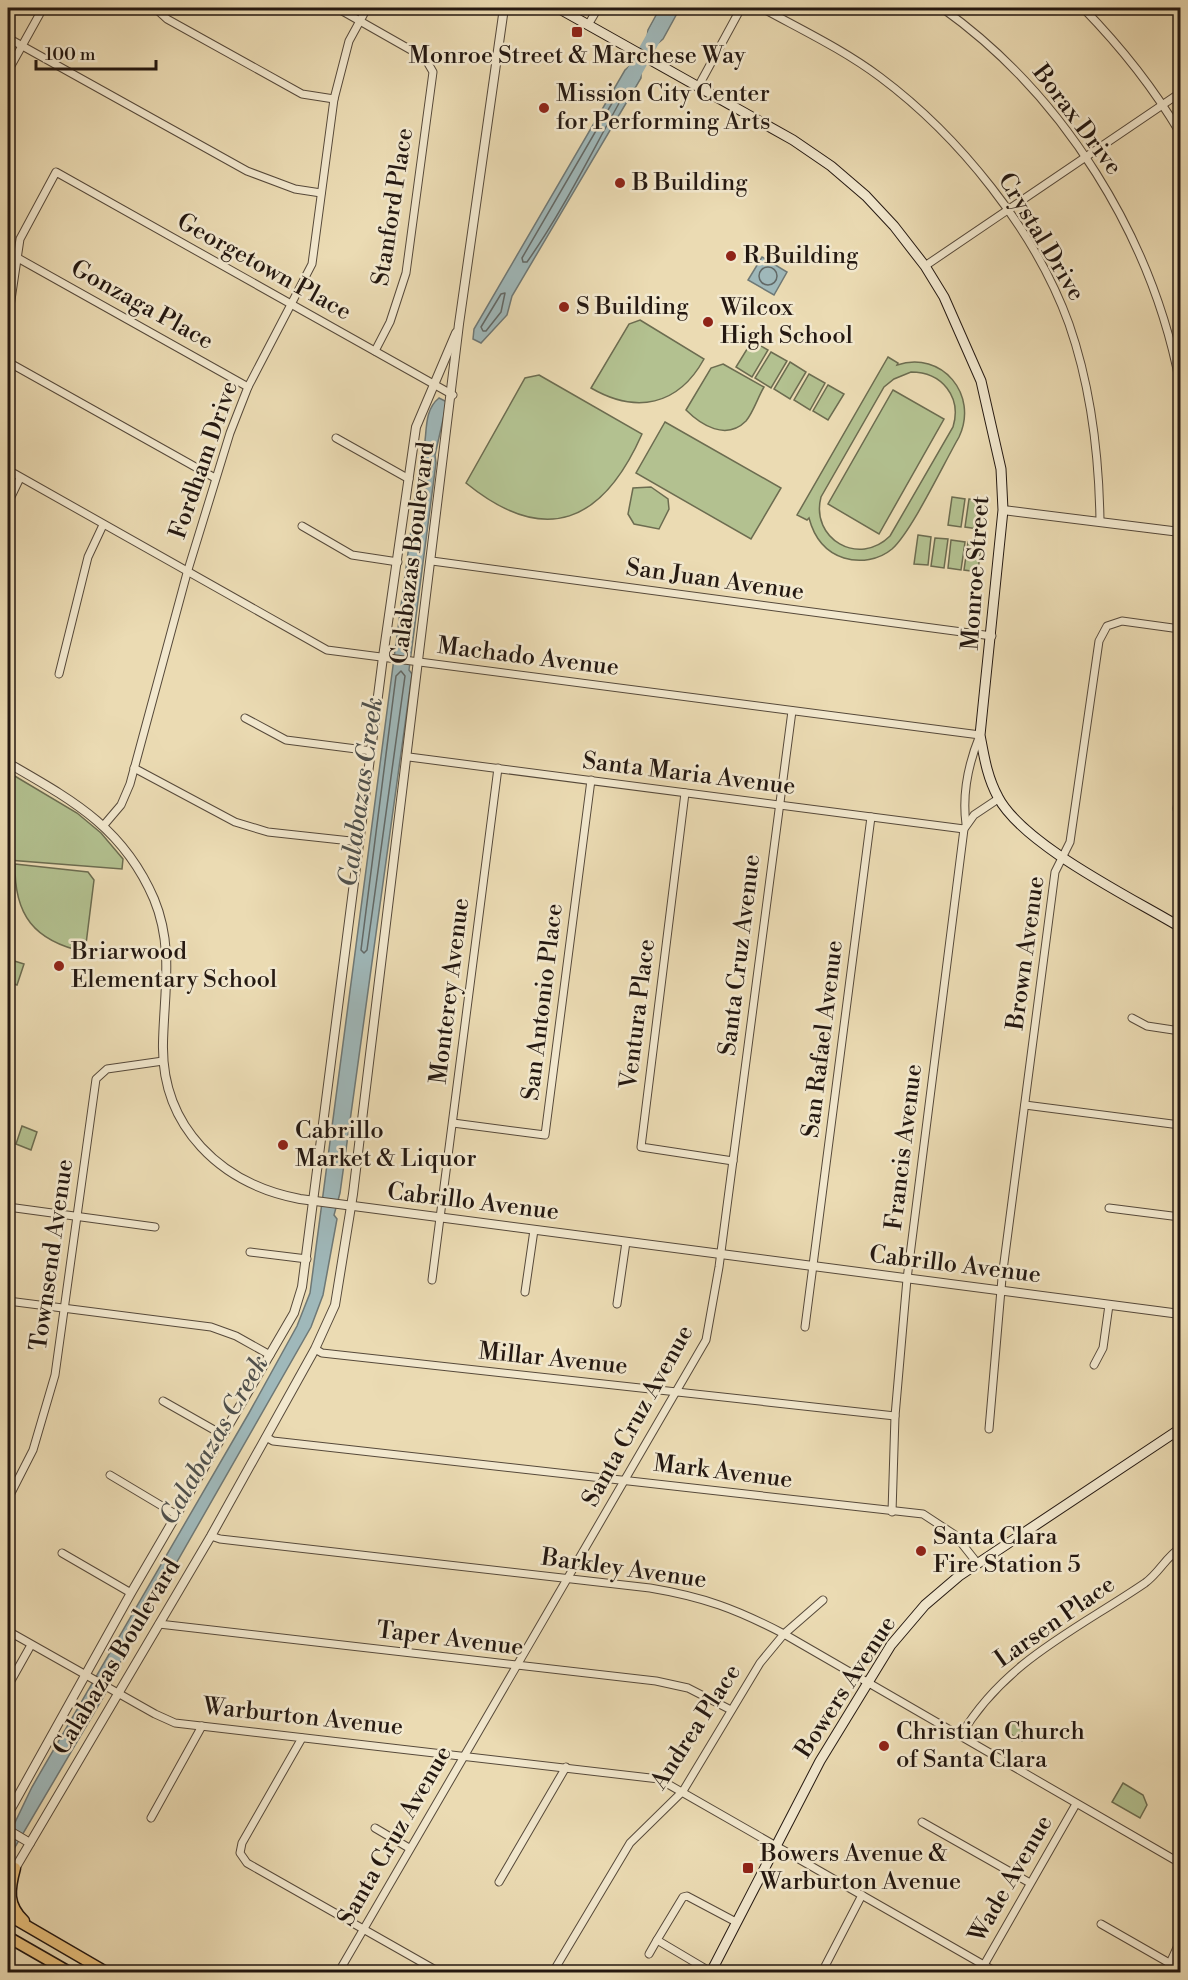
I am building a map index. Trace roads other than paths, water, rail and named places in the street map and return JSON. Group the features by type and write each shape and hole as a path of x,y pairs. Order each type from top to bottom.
{"main road":[{"name":"Monroe Street","path":"558,8 793,140 831,166 873,204 925,266 961,332 981,381 1001,469 1004,510 980,735 987,771 998,799 1029,834 1180,927"},
{"name":"Bowers Avenue","path":"711,1972 796,1803 891,1645 925,1605 942,1589 978,1564 1180,1429"},
{"path":"15,1868 9,1894 11,1904 16,1913 36,1932"},
{"path":"8,1915 106,1972"},
{"path":"8,1937 69,1972"},
{"path":"8,1944 26,1947"}],"street":[{"path":"8,70 43,8"},
{"path":"155,8 167,19 302,94 334,99"},
{"path":"337,8 360,21"},
{"name":"Fordham Drive","path":"104,825 123,801 134,768 215,478 248,387 312,264 334,99 348,41 367,8"},
{"name":"Calabazas Boulevard","path":"8,1883 211,1536 315,1349 335,1305 351,1206 409,757 415,662 432,561 453,395 459,324 504,8"},
{"path":"588,25 598,8"},
{"path":"698,87 741,8"},
{"name":"Crystal Drive","path":"762,8 879,76 921,110 968,158 1008,209 1044,271 1068,323 1082,372 1095,437 1100,521"},
{"name":"Borax Drive","path":"942,8 982,39 1009,65 1051,111 1085,156 1127,229 1158,296 1180,384"},
{"path":"1083,8 1131,61 1163,104 1180,134"},
{"name":"Stanford Place","path":"360,21 426,58 433,72 406,273 390,321 375,351"},
{"path":"8,38 247,171 295,189 321,193"},
{"path":"925,266 1180,93"},
{"name":"Georgetown Place","path":"16,257 20,239 56,172 453,395"},
{"path":"8,320 16,257"},
{"name":"Gonzaga Place","path":"16,257 248,387"},
{"name":"Calabazas Boulevard","path":"8,1814 131,1593 294,1313 307,1259 383,657 399,562 416,427 459,324"},
{"path":"8,362 215,478"},
{"path":"336,438 409,479"},
{"name":"Machado Avenue","path":"8,470 327,650 980,735"},
{"path":"8,503 20,478"},
{"path":"1004,510 1180,532"},
{"path":"59,674 88,557 103,525"},
{"path":"302,526 352,555 399,562"},
{"name":"San Juan Avenue","path":"432,561 992,636"},
{"name":"Brown Avenue","path":"989,1429 1001,1291 1055,872 1070,842 1099,641 1107,626 1122,621 1180,628"},
{"name":"Santa Cruz Avenue","path":"341,1968 706,1340 721,1254 792,711"},
{"path":"245,718 286,740 372,751"},
{"name":"Francis Avenue","path":"892,1512 895,1416 907,1279 965,826 964,809 970,758 980,735"},
{"name":"Santa Maria Avenue","path":"409,757 871,817 965,826"},
{"name":"Cabrillo Avenue","path":"8,763 72,800 104,825 133,858 154,900 167,943 164,1061 170,1092 194,1141 211,1158 249,1184 280,1196 325,1203 1180,1314"},
{"path":"134,768 235,822 268,832 360,842"},
{"name":"Monterey Avenue","path":"432,1280 498,768"},
{"name":"San Antonio Place","path":"453,1123 546,1135 591,780"},
{"path":"1180,782 1177,809 1180,811"},
{"name":"Ventura Place","path":"685,793 640,1147 733,1161"},
{"path":"965,826 984,807 998,799"},
{"name":"San Rafael Avenue","path":"805,1327 871,817"},
{"path":"1132,1018 1147,1026 1180,1031"},
{"name":"Townsend Avenue","path":"8,1499 33,1450 46,1414 55,1376 96,1079 107,1069 164,1061"},
{"path":"1025,1105 1180,1125"},
{"path":"8,1207 155,1227"},
{"path":"1109,1208 1180,1217"},
{"path":"525,1292 534,1230"},
{"path":"617,1304 626,1242"},
{"path":"250,1252 307,1259"},
{"path":"8,1301 212,1326 270,1355"},
{"path":"1094,1365 1103,1348 1109,1305"},
{"name":"Millar Avenue","path":"315,1349 322,1353 895,1416"},
{"path":"163,1401 223,1435"},
{"name":"Mark Avenue","path":"266,1437 273,1441 923,1514 940,1522 955,1535 978,1564"},
{"path":"110,1475 177,1515"},
{"name":"Barkley Avenue","path":"211,1536 220,1539 699,1596 735,1609 784,1634 1180,1863"},
{"name":"Larsen Place","path":"961,1736 989,1696 1021,1664 1148,1581 1170,1555 1180,1548"},
{"path":"62,1553 131,1593"},
{"name":"Andrea Place","path":"553,1972 630,1843 683,1791 760,1663 784,1634 823,1600"},
{"name":"Taper Avenue","path":"159,1624 517,1667 656,1681 688,1688 731,1710"},
{"name":"Warburton Avenue","path":"8,1631 175,1723 659,1779 862,1895 982,1969 996,1972"},
{"path":"8,1686 31,1645"},
{"path":"151,1818 202,1726"},
{"path":"302,1738 242,1843 240,1853 247,1863 439,1972"},
{"path":"499,1882 566,1767"},
{"name":"Wade Avenue","path":"982,1969 1076,1804"},
{"path":"922,1822 1030,1883"},
{"path":"375,1828 409,1848"},
{"path":"12,1833 30,1843"},
{"path":"822,1972 862,1895"},
{"path":"649,1954 683,1897 687,1896 736,1922"},
{"path":"1101,1924 1171,1964"},
{"path":"657,1940 711,1972"},
{"path":"1166,1972 1180,1941"}],"water":[{"path":"660,8 680,8 663,39 657,44 647,38 648,30"},
{"path":"631,65 641,71 641,78 512,296 507,315 481,343 473,339 474,329 625,70"},
{"path":"762,257 787,272 774,295 748,280"},
{"path":"439,398 447,402 435,455 436,463 409,670 412,674 340,1193 334,1215 337,1219 323,1295 311,1327 125,1653 104,1696 8,1859 8,1837 32,1787 249,1413 297,1326 310,1293 420,462 425,446 429,412"}],"waterway":[{"name":"Calabazas Creek","path":"627,85 670,8"}],"place":[{"name":"Monroe Street & Marchese Way","path":"577,32"},
{"name":"Mission City Center for Performing Arts","path":"544,108"},
{"name":"B Building","path":"620,183"},
{"name":"R Building","path":"731,256"},
{"name":"S Building","path":"564,307"},
{"name":"Wilcox High School","path":"708,322"},
{"name":"Briarwood Elementary School","path":"59,966"},
{"name":"Cabrillo Market & Liquor","path":"283,1145"},
{"name":"Santa Clara Fire Station 5","path":"921,1551"},
{"name":"Christian Church of Santa Clara","path":"884,1746"},
{"name":"Bowers Avenue & Warburton Avenue","path":"748,1868"}]}
